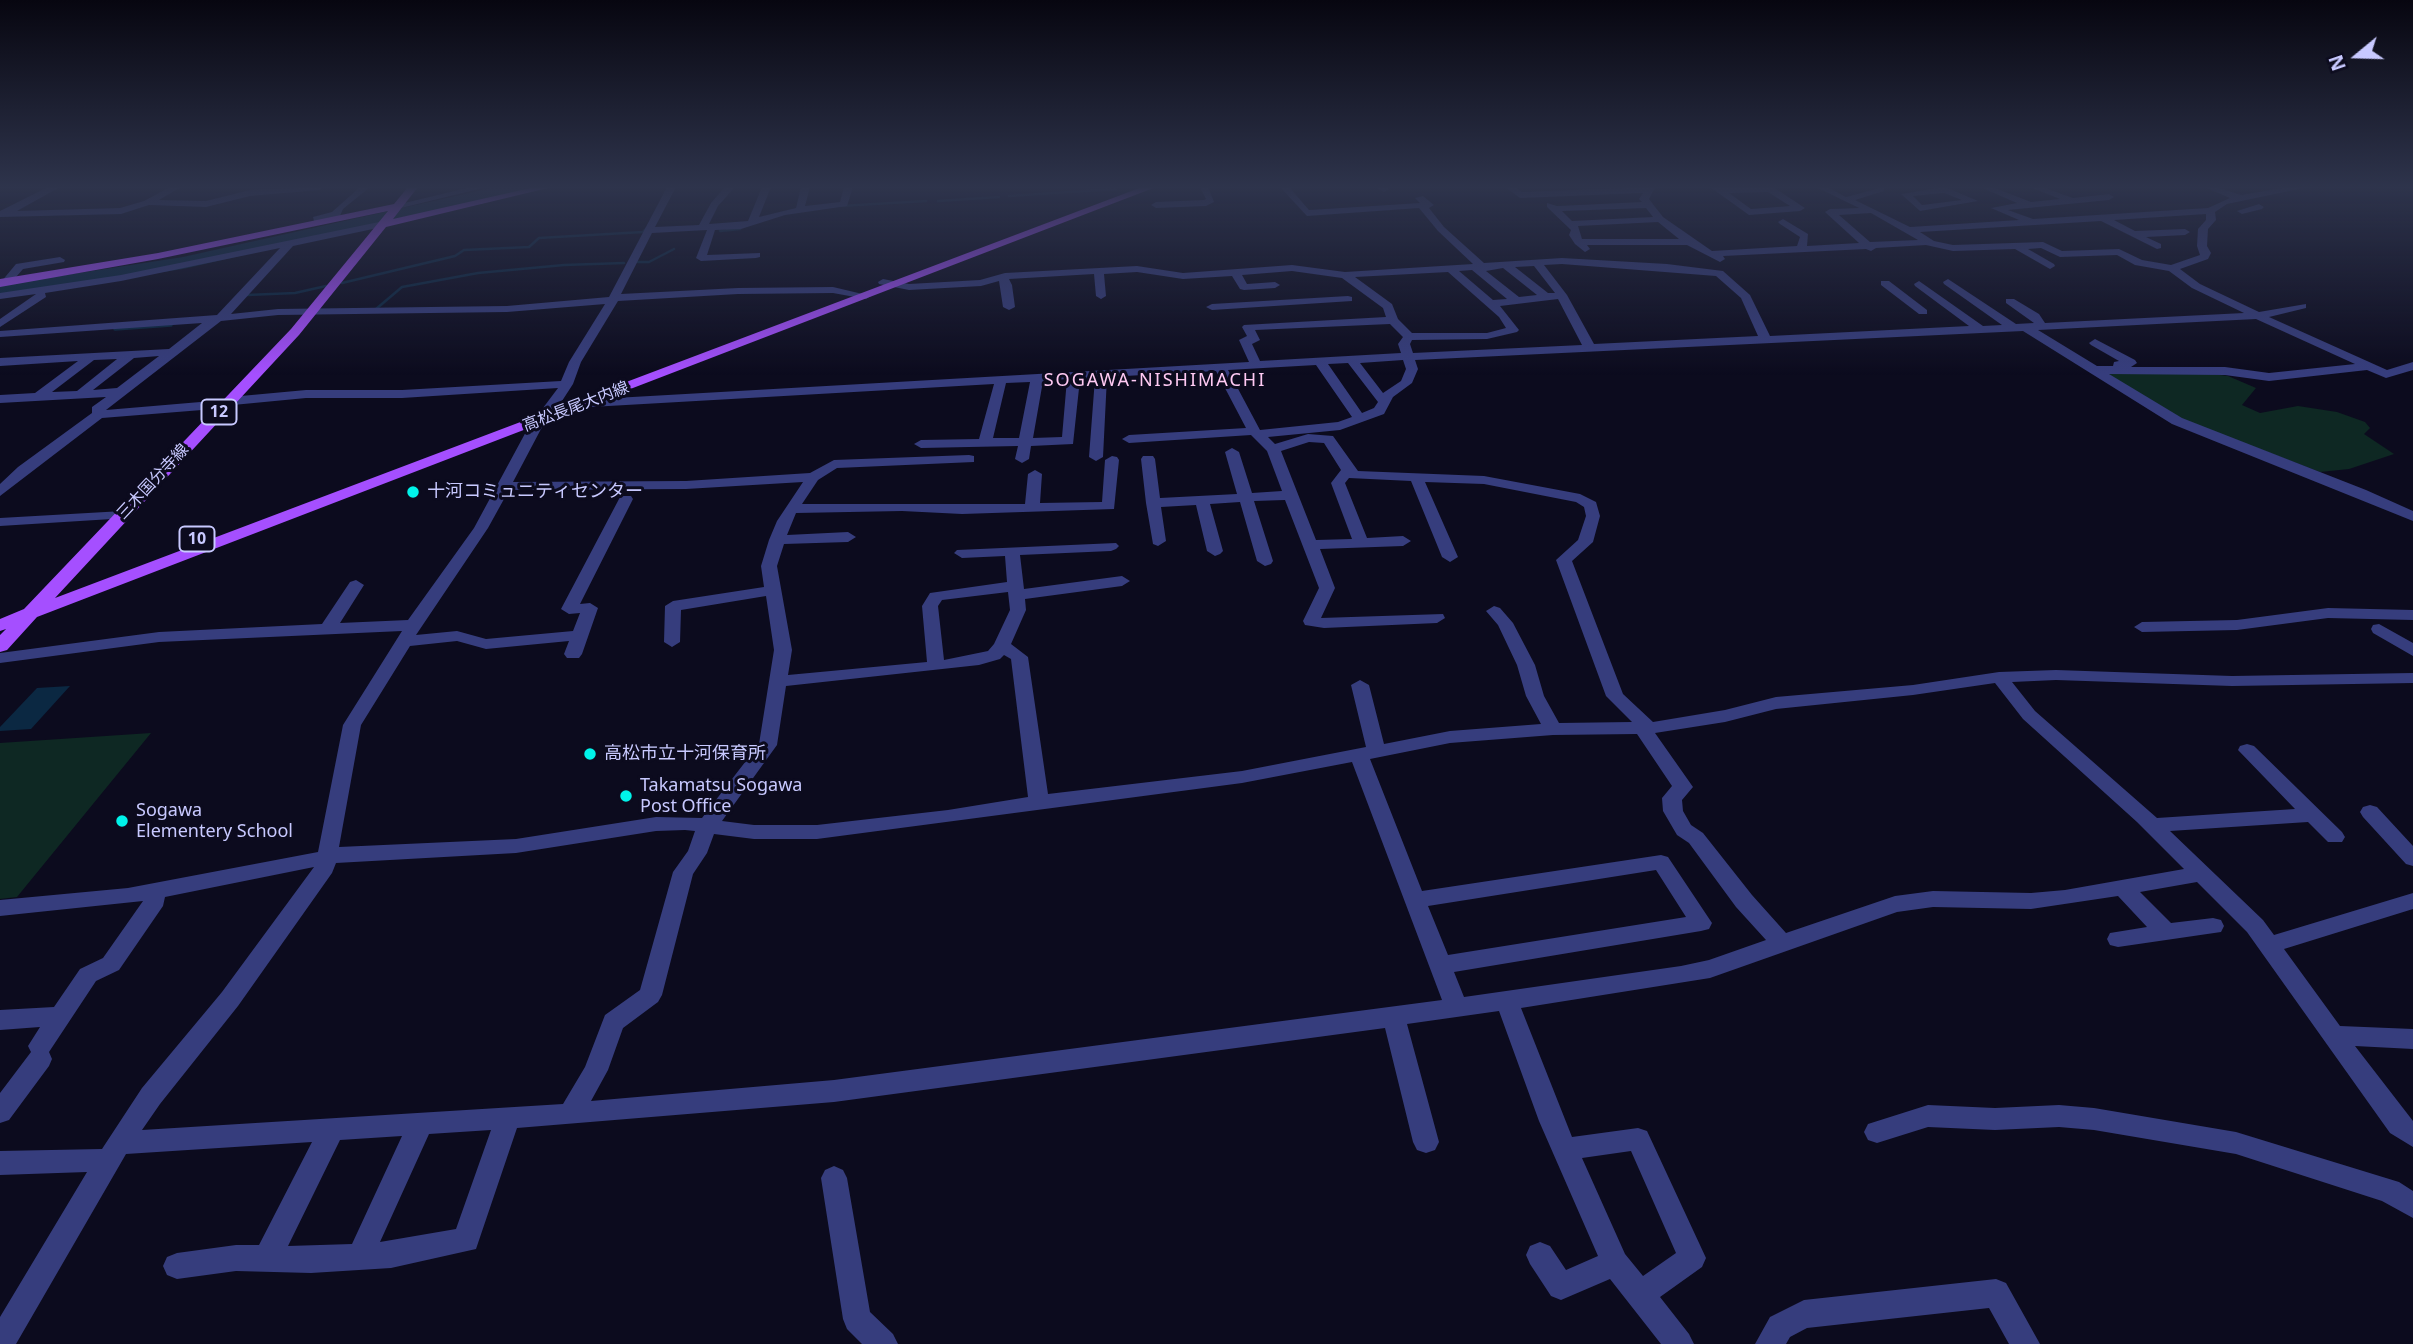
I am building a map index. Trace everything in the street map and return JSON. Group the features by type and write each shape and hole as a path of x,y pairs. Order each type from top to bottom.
{"main road":[{"path":"3,283 188,250"},
{"name":"三木国分寺線","path":"0,646 313,311 363,250"},
{"name":"高松長尾大内線","path":"0,625 586,403 975,250"},
{"name":"高松長尾大内線","path":"889,283 980,250"},
{"name":"高松長尾大内線","path":"0,613 555,405 861,294"}],"street":[{"path":"0,296 121,278 258,250"},
{"path":"99,414 97,410 212,321 220,318 242,298 284,250"},
{"path":"1,1344 114,1151 150,1096 230,999 325,868 352,725 404,640 481,528 539,421 555,405 575,362 639,250"},
{"path":"703,250 701,258 734,251 755,255"},
{"path":"1462,250 1517,301"},
{"path":"1585,250 1595,263"},
{"path":"1704,250 1721,260 1726,269 1719,272"},
{"path":"1712,254 1830,250"},
{"path":"2023,250 2050,266"},
{"path":"2051,250 2060,254 2119,252 2139,262 2172,268 2196,286 2386,374 2413,366"},
{"path":"2172,268 2204,257 2204,250"},
{"path":"2079,254 2102,267"},
{"path":"3,283 20,266 60,260"},
{"path":"889,283 909,287 971,284 1002,277 1150,270 1183,276 1292,268 1345,275 1480,268 1536,262 1705,269 1719,272 1746,298 1765,338"},
{"path":"1536,262 1562,295 1590,348"},
{"path":"1506,265 1546,297"},
{"path":"1345,275 1388,306 1392,320 1409,337 1488,336 1513,330 1503,315 1451,269"},
{"path":"1268,270 1284,303"},
{"path":"1099,272 1101,296"},
{"path":"1235,272 1244,287 1275,285"},
{"path":"1002,277 1007,285 1009,307"},
{"path":"1948,282 2019,327 2100,370 2177,421 2361,493 2413,517"},
{"path":"1885,283 1923,312"},
{"path":"1919,284 1980,329"},
{"path":"0,334 155,325 313,311 507,309 738,291 861,294"},
{"path":"0,324 41,295"},
{"path":"1490,304 1562,295"},
{"path":"1212,307 1348,299"},
{"path":"1908,301 1941,300"},
{"path":"2010,301 2035,316 2042,326"},
{"path":"555,405 1765,338 2258,316 2302,306"},
{"path":"1255,365 1245,340 1254,340 1248,327 1392,320"},
{"path":"38,397 133,332"},
{"path":"1129,439 1340,426 1379,411 1388,395 1406,383 1412,369 1404,344 1409,337"},
{"path":"2095,343 2131,363 2100,370"},
{"path":"0,362 173,352"},
{"path":"79,395 131,354"},
{"path":"1352,360 1384,402"},
{"path":"1320,362 1359,418"},
{"path":"2100,370 2225,372 2269,377 2371,367"},
{"path":"1220,368 1256,432 1273,449 1326,588 1311,621 1324,623 1437,618"},
{"path":"2389,373 2413,382"},
{"path":"1096,457 1101,374"},
{"path":"921,444 1068,441 1074,376"},
{"path":"1021,459 1037,378"},
{"path":"985,443 1000,380"},
{"path":"0,492 23,470 99,414 306,394 402,394 567,383"},
{"path":"0,399 120,392"},
{"path":"1273,449 1308,438 1328,439 1348,470 1355,475 1484,480 1580,498 1591,505 1593,516 1585,542 1564,560 1615,696 1645,728 1683,788 1672,798 1673,811 1684,830 1696,838 1744,901 1782,943"},
{"path":"1232,452 1248,497 1265,561"},
{"path":"570,1114 596,1070 613,1022 650,995 683,872 696,853 707,826 768,745 783,650 769,566 784,521 813,477 834,464 969,459"},
{"path":"1148,459 1158,541"},
{"path":"792,509 902,507 962,510 1109,506 1112,460"},
{"path":"1348,470 1338,483 1361,543"},
{"path":"1032,508 1035,474"},
{"path":"506,486 575,484 633,487 813,477"},
{"path":"1416,477 1450,557"},
{"path":"1153,503 1291,495"},
{"path":"573,654 590,608 569,609 626,499"},
{"path":"1202,500 1215,551"},
{"path":"0,522 123,515"},
{"path":"777,540 848,537"},
{"path":"1310,545 1403,541"},
{"path":"962,553 1111,546"},
{"path":"776,682 936,666 979,660 994,655 1002,646 1018,610 1012,550"},
{"path":"936,666 930,606 936,596 1122,581"},
{"path":"327,630 356,585"},
{"path":"672,642 673,606 773,590"},
{"path":"1494,611 1505,623 1526,665 1535,696 1553,729"},
{"path":"2142,628 2237,625 2328,613 2413,615"},
{"path":"0,658 159,637 414,625"},
{"path":"2379,629 2413,651"},
{"path":"404,640 457,636 486,645 580,635"},
{"path":"1002,646 1019,657 1039,803"},
{"path":"0,908 153,891 327,856 516,846 656,824 707,826 754,832 817,832 1242,778 1461,735 1553,729 1645,728 1725,716 1776,704 1913,690 1999,677 2056,675 2232,681 2413,678"},
{"path":"1999,677 2029,715 2153,825 2255,926 2399,1125 2413,1136"},
{"path":"1360,685 1367,752 1415,900 1457,1009"},
{"path":"2247,750 2334,837"},
{"path":"2370,812 2413,859"},
{"path":"2153,825 2313,815"},
{"path":"1415,900 1661,862 1701,923 1441,965"},
{"path":"0,1163 332,1129 570,1114 834,1091 1394,1018 1710,969 1895,904 1933,899 2032,901 2203,873"},
{"path":"2123,888 2166,932"},
{"path":"0,1112 88,975 111,964 155,900 153,891"},
{"path":"2268,945 2413,901"},
{"path":"2118,939 2213,926"},
{"path":"1507,1001 1565,1149 1615,1263 1679,1344"},
{"path":"0,1020 61,1016"},
{"path":"1394,1018 1426,1142"},
{"path":"2334,1035 2413,1039"},
{"path":"1877,1132 1928,1116 1995,1119 2059,1116 2094,1119 2236,1143 2390,1191 2413,1206"},
{"path":"177,1266 236,1258 391,1255 466,1240 508,1118"},
{"path":"360,1257 421,1123"},
{"path":"267,1259 332,1129"},
{"path":"1565,1149 1638,1139 1692,1258 1640,1295"},
{"path":"834,1178 857,1319 883,1344"},
{"path":"1540,1255 1561,1286 1615,1263"},
{"path":"1770,1344 1780,1327 1804,1314 1996,1293 2025,1344"}],"green space":[{"path":"2103,372 2204,373 2228,376 2256,388 2242,405 2260,413 2298,406 2337,412 2365,422 2370,428 2364,434 2394,454 2349,469 2320,472 2178,418"},
{"path":"151,733 17,897 0,899 0,743"}],"water":[{"path":"70,686 31,729 0,731 0,727 37,688"}],"waterway":[{"path":"0,291 183,263 242,250"},
{"path":"342,283 455,256 470,250"},
{"path":"638,262 649,262 673,250"},
{"path":"376,309 402,287 478,273 564,265 624,263"},
{"path":"247,295 295,293 326,286"},
{"path":"115,329 171,325"}],"place":[{"name":"十河コミュニティセンター","path":"413,492"},
{"name":"高松市立十河保育所","path":"590,754"},
{"name":"Takamatsu Sogawa Post Office","path":"626,796"},
{"name":"Sogawa Elementery School","path":"122,821"}],"district":[{"name":"SOGAWA-NISHIMACHI","path":"1155,381"}]}
